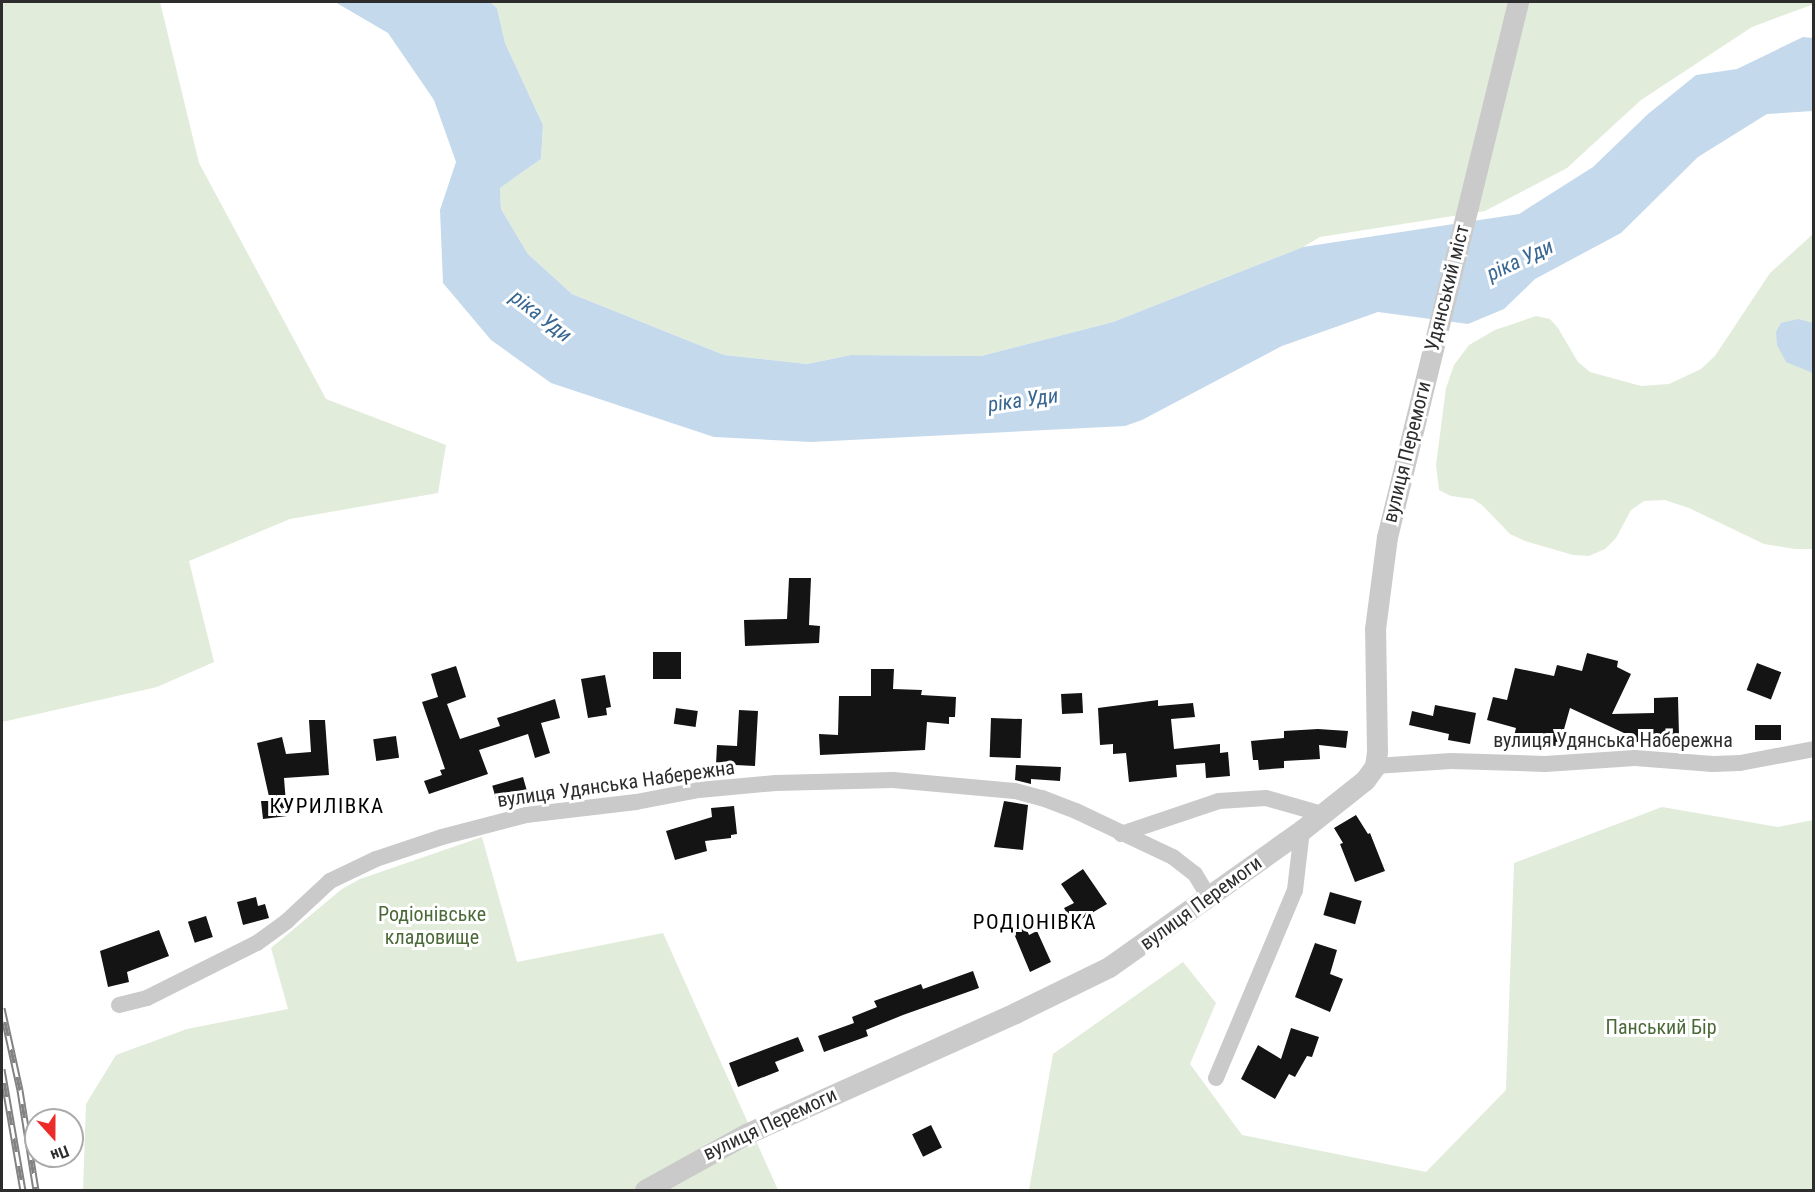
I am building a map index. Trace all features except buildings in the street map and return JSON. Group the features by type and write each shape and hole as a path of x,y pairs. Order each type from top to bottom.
{"street":[{"name":"Удянський міст","path":"1428,367 1518,2"},
{"name":"вулиця Перемоги","path":"645,1191 746,1134 1091,977 1126,956 1209,897 1302,830 1365,780 1375,766 1377,751 1375,630 1379,589 1387,537 1428,367"},
{"name":"вулиця Удянська Набережна","path":"1375,766 1451,761 1545,764 1635,758 1713,764 1740,763 1814,749"},
{"name":"вулиця Удянська Набережна","path":"119,1005 147,998 257,943 287,921 330,881 350,870 442,837 526,815 636,802 699,790 776,783 893,780 1015,791 1076,811 1173,857 1195,874 1209,897"},
{"path":"1121,834 1219,801 1266,798 1322,814"},
{"path":"1216,1078 1295,890 1302,830"}],"green space":[{"path":"2,2 160,2 199,163 326,399 446,445 438,493 290,519 189,561 214,662 157,687 2,722"},
{"path":"490,2 1813,2 1814,4 1752,27 1641,100 1567,168 1485,211 1320,237 1303,247 1113,322 981,356 851,355 807,364 724,355 572,294 528,254 501,209 500,188 541,159 543,125 505,43 497,8"},
{"path":"1813,234 1813,549 1795,549 1764,544 1689,508 1665,500 1644,501 1631,510 1616,538 1605,549 1589,556 1573,555 1525,541 1510,534 1482,505 1473,499 1451,496 1439,490 1436,465 1446,388 1454,365 1469,345 1495,330 1536,316 1550,319 1578,362 1590,372 1641,386 1669,384 1701,369 1715,356 1770,273"},
{"name":"Панський Бір","path":"1662,807 1778,827 1813,820 1813,1190 1029,1190 1053,1054 1183,962 1216,1003 1190,1064 1242,1135 1426,1172 1506,1090 1514,863"},
{"name":"Родіонівське кладовище","path":"482,837 517,962 663,933 778,1190 83,1190 86,1104 116,1055 187,1029 288,1009 271,948 342,889 360,879"}],"water":[{"name":"ріка Уди","path":"335,2 490,2 497,8 505,43 543,125 541,159 500,188 501,209 528,254 572,294 724,355 807,364 851,355 981,356 1113,322 1303,247 1519,214 1593,167 1648,114 1696,75 1737,69 1803,37 1813,38 1813,111 1767,114 1698,157 1621,233 1535,279 1504,309 1468,324 1378,312 1282,346 1142,420 1125,426 811,442 714,437 551,383 491,340 443,283 440,210 456,162 434,100 388,33"},
{"path":"1798,319 1813,323 1813,373 1786,362 1777,345 1776,332 1781,323"}],"railway":[{"path":"2,1008 20,1090 36,1190"},
{"path":"2,1069 23,1190"}],"district":[{"name":"КУРИЛІВКА","path":"327,806"},
{"name":"РОДІОНІВКА","path":"1035,922"}]}
